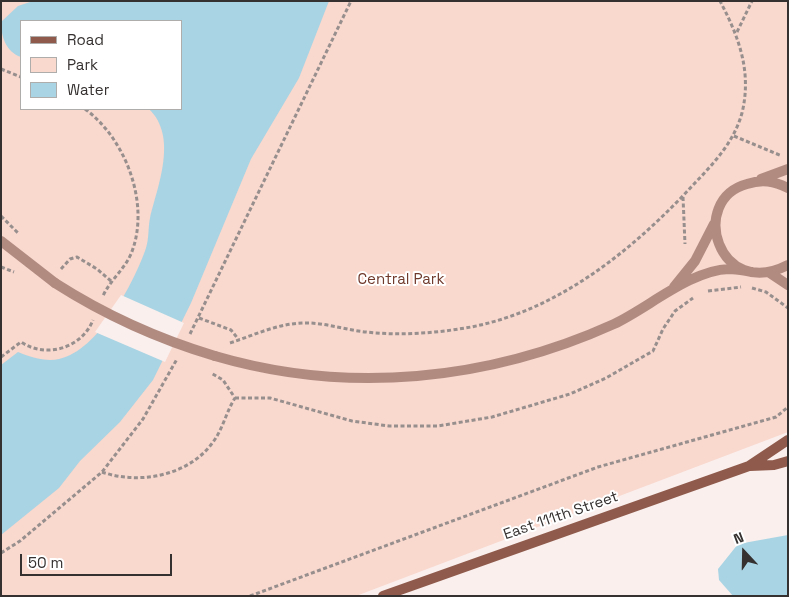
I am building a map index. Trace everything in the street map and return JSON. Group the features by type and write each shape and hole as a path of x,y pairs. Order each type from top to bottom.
{"main road":[{"name":"East 111th Street","path":"749,466 788,440"},
{"name":"East 111th Street","path":"384,596 749,466 788,461"}],"street":[{"path":"672,290 695,261 725,198 742,185 757,181 787,164"},
{"path":"757,181 771,182 788,188"},
{"path":"715,222 716,237 724,254 733,263 752,272"},
{"path":"1,242 55,283 127,323 170,342 252,366 326,377 376,379 436,375 500,364 548,350 615,323 672,290 724,270 770,274 788,285"},
{"path":"770,274 788,265"}],"path":[{"path":"238,340 231,330 198,318 351,1"},
{"path":"224,345 292,324 315,323 366,332 408,334 447,331 489,323 529,308 583,280 633,244 682,197 726,148 734,136 742,111 746,81 745,64 736,33 720,1"},
{"path":"736,33 752,1"},
{"path":"1,69 20,77"},
{"path":"86,110 102,124 119,148 136,196 137,227 134,246 126,264 107,286"},
{"path":"734,136 787,164"},
{"path":"682,197 686,248"},
{"path":"61,269 70,259 77,257 98,269 111,281"},
{"path":"235,398 270,398 352,421 371,424 424,427 453,425 521,410 570,394 606,378 653,352 663,330 675,312 692,298 708,291 731,287 750,287 766,292 788,308"},
{"path":"1,357 21,342 43,350 65,347 81,339 90,330"},
{"path":"211,373 223,380 235,398"},
{"path":"1,553 20,541 102,472 144,419 168,377"},
{"path":"102,472 121,478 145,477 169,473 194,461 214,442 235,398"},
{"path":"250,596 598,467 776,417 788,407"}],"green space":[{"name":"Central Park","path":"1,1 788,1 788,432 356,596 1,596"}],"water":[{"path":"33,1 329,1 299,78 251,159 191,303 153,380 120,422 80,461 59,488 1,535 1,365 18,352 49,360 59,359 73,353 101,330 113,314 133,279 146,248 150,218 161,176 164,147 163,133 158,120 150,110 182,110 182,20 20,20 20,57 16,55 5,43 1,22 18,6"},
{"path":"788,535 788,596 733,596 719,580 718,569 738,544"}],"pier":[{"path":"121,295 184,323 165,362 95,332"}]}
